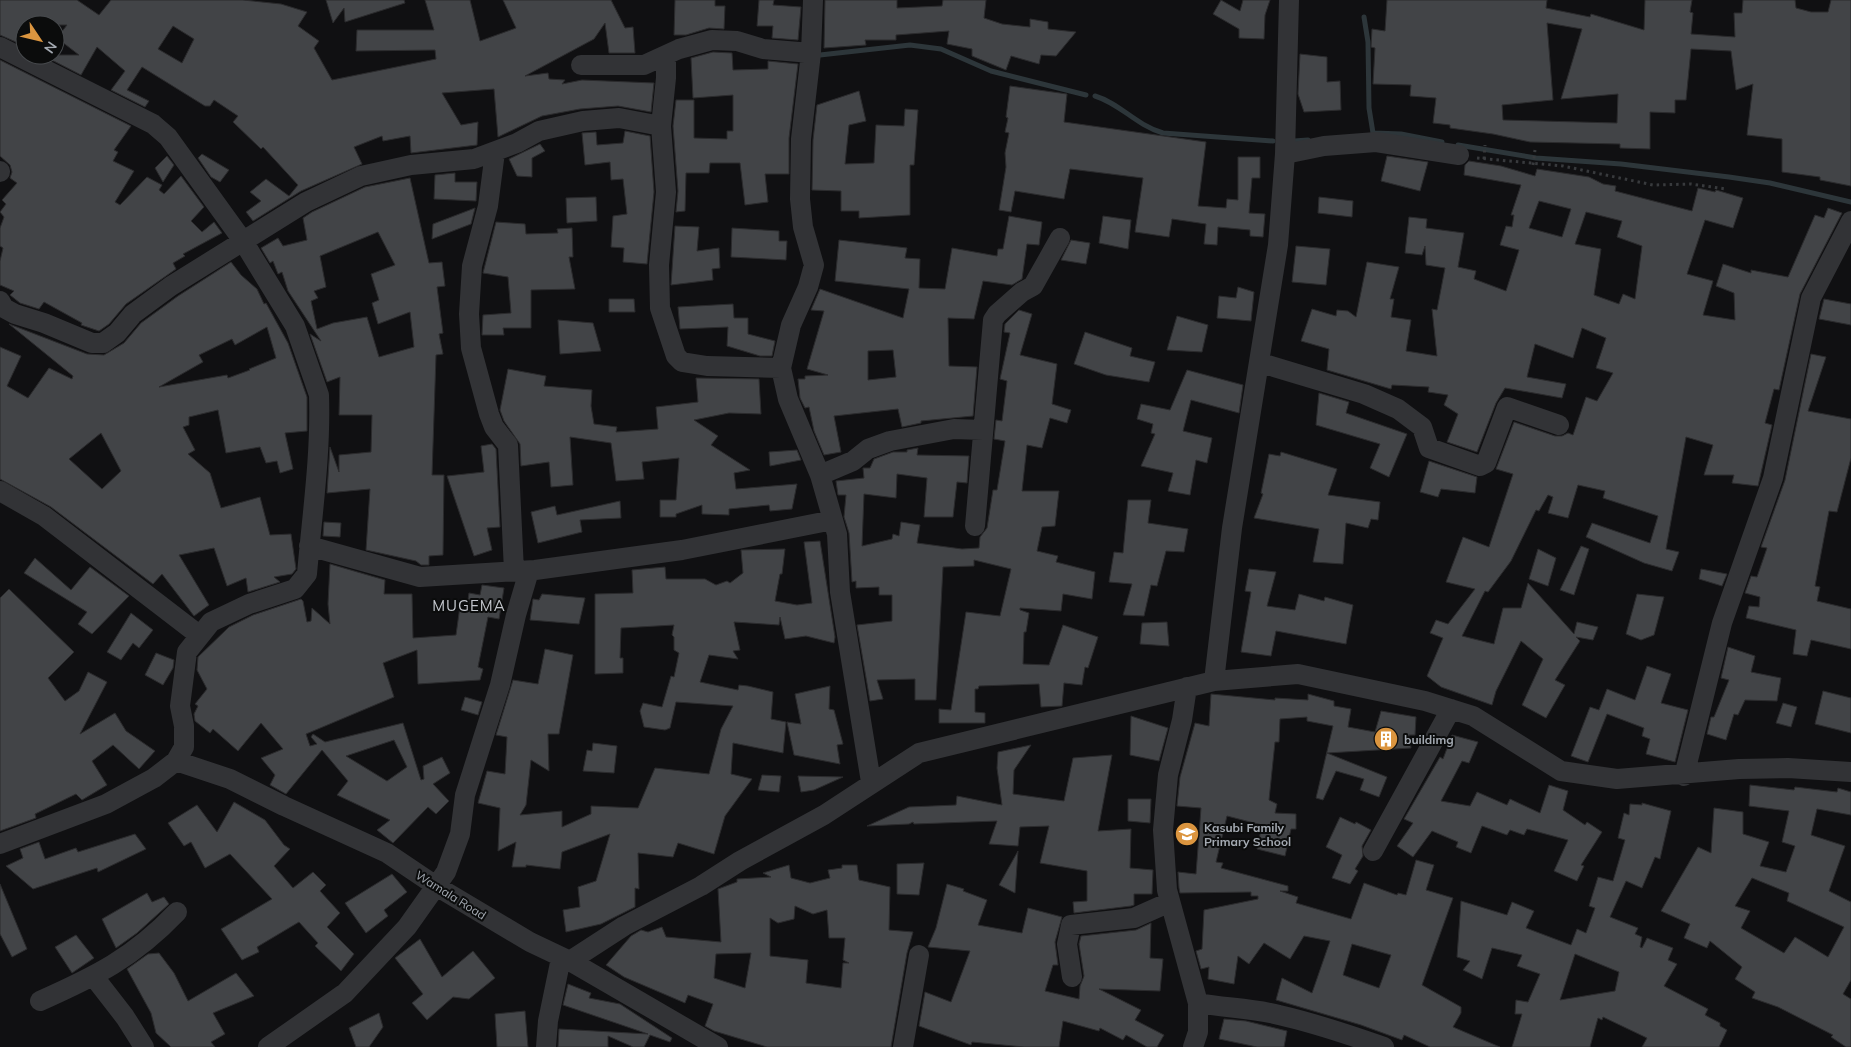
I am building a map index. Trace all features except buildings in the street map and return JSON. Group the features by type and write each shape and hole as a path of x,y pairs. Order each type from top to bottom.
{"street":[{"path":"813,0 811,53 801,139 800,199 804,227 814,265 808,286 791,325 781,368 788,398 820,475 837,534 840,592 871,782"},
{"path":"1214,681 1232,528 1278,245 1285,154 1289,0"},
{"path":"581,65 644,66 695,43 712,40 737,41 763,49 811,53"},
{"path":"0,46 160,129 243,241 295,326 319,395 318,455 307,574 295,589 232,612 211,622 187,652 180,706 184,726 184,746 176,761 154,778 106,804 0,844"},
{"path":"666,55 666,78 661,126 666,192 658,264 660,308 676,356 682,362 707,366 781,368"},
{"path":"0,301 4,308 15,314 44,323 92,343 103,343 113,337 140,308 243,241 306,202 361,176 411,165 474,159 495,152 539,131 583,121 619,118 661,126"},
{"path":"1285,154 1324,146 1376,142 1459,155"},
{"path":"268,1047 345,993 407,927 446,872 460,834 465,795 500,685 516,615 522,571 508,445 494,427 489,414 471,348 469,314 472,266 488,206 495,152"},
{"path":"1684,776 1722,623 1775,471 1800,340 1811,298 1851,221"},
{"path":"975,526 993,320 997,314 1022,292 1033,286 1060,238"},
{"path":"1260,363 1364,394 1398,409 1422,428 1429,448 1480,466 1486,463 1507,407 1559,425"},
{"path":"820,475 853,461 868,449 890,441 954,429 983,430"},
{"path":"0,491 44,516 199,635"},
{"path":"310,546 420,577 522,571 682,550 833,520"},
{"path":"546,1047 548,1021 566,960 624,926 701,886 740,861 824,815 871,782 919,752 1214,681 1298,674 1425,700 1473,716 1561,771 1617,780 1684,776 1739,769 1788,768 1851,772"},
{"path":"1187,688 1168,775 1164,830 1167,890 1198,1003 1198,1032 1193,1047"},
{"path":"1373,851 1451,709"},
{"name":"Wamala Road","path":"176,761 230,779 387,853 436,886 718,1047"},
{"path":"1072,977 1067,944 1071,925 1134,918 1170,902"},
{"path":"40,1001 94,977 152,938 177,912"},
{"path":"903,1047 920,955"},
{"path":"94,977 125,1017 144,1047"},
{"path":"1198,1003 1220,1007 1232,1006 1279,1015 1384,1047"}],"path":[{"path":"1484,160 1485,145"},
{"path":"1533,165 1535,150"},
{"path":"1459,155 1484,160 1563,166 1653,185 1691,184 1726,189"}],"waterway":[{"path":"1364,17 1368,42 1369,108 1373,133"},
{"path":"820,55 910,45 941,49 991,71 1086,95"},
{"path":"1095,96 1113,104 1144,125 1163,133 1273,141"},
{"path":"1374,133 1401,134 1442,142"},
{"path":"1294,141 1308,140"},
{"path":"1458,145 1536,158 1621,164 1729,177 1770,183 1851,202"}],"place":[{"name":"buildimg","path":"1386,739"},
{"name":"Kasubi Family Primary School","path":"1187,834"}],"district":[{"name":"MUGEMA","path":"469,605"}]}
